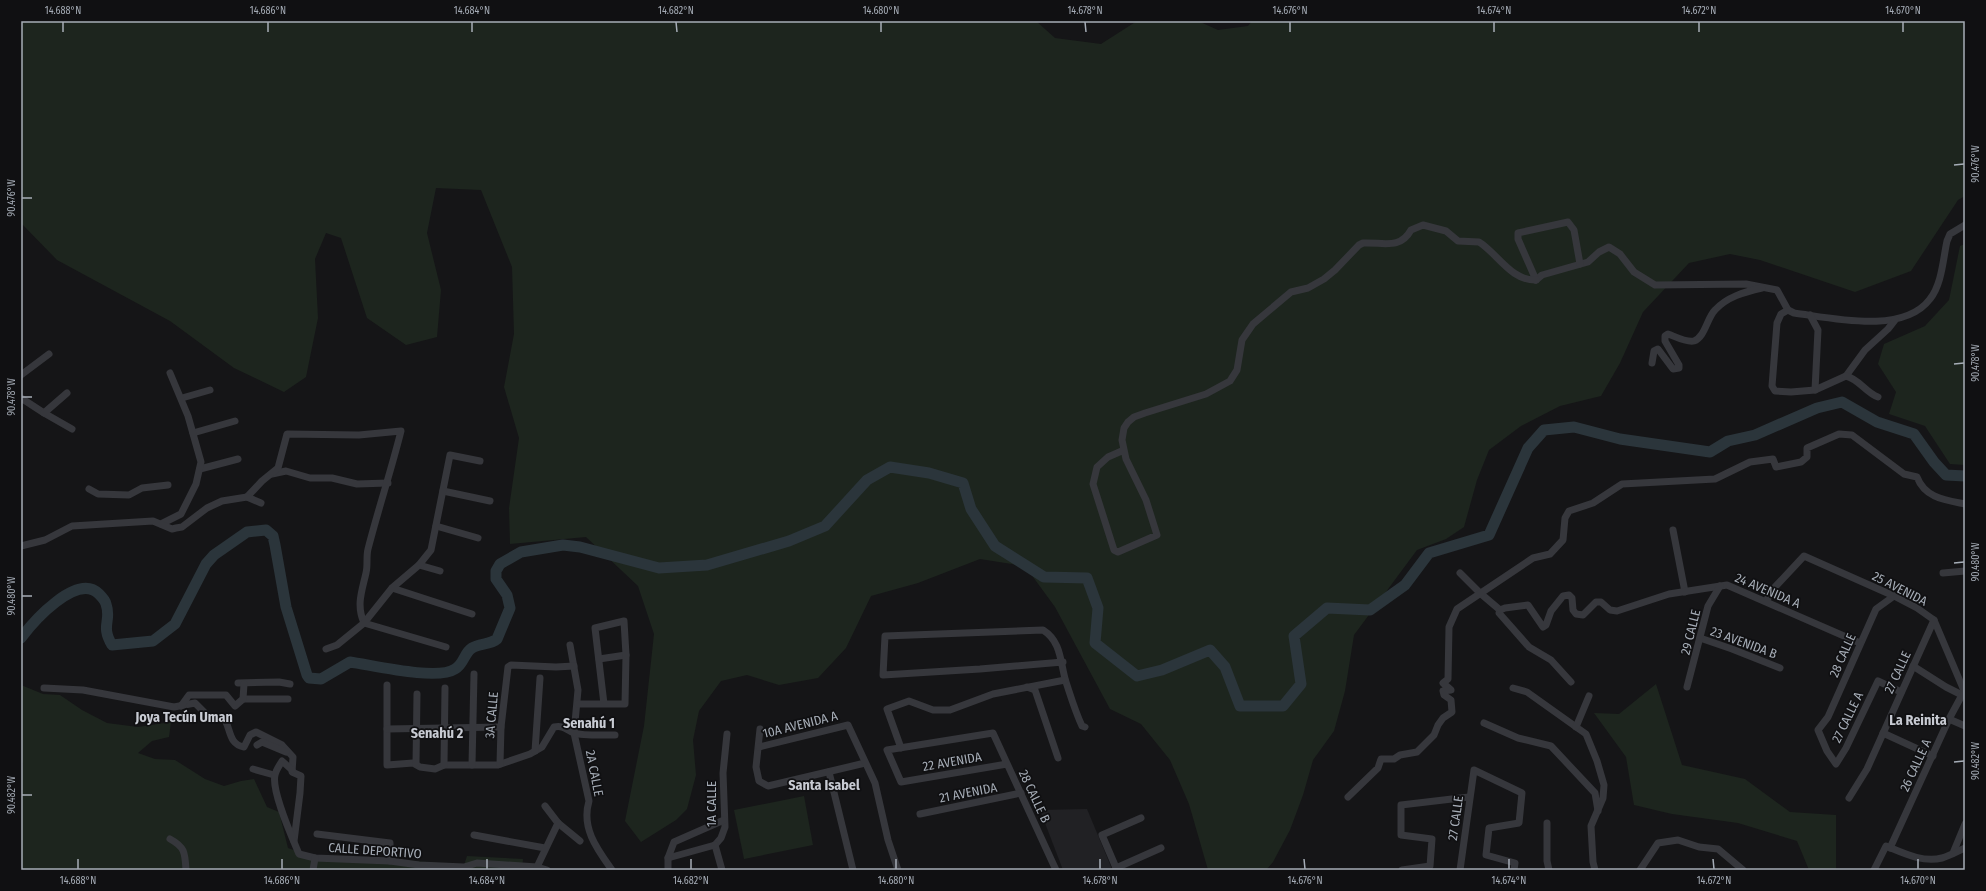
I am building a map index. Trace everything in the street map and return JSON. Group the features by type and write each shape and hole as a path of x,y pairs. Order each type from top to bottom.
{"street":[{"path":"1536,280 1518,239 1518,233 1568,222 1574,230 1580,264"},
{"path":"1124,450 1108,457 1097,468 1093,484 1114,550 1118,552 1157,536 1146,500 1126,459 1122,440 1124,428 1134,417 1206,394 1230,381 1238,370 1244,336 1253,324 1291,292 1308,288 1324,278 1361,243 1398,243 1409,236 1411,230 1423,225 1446,231 1458,241 1481,243 1502,264 1525,278 1536,280"},
{"path":"1536,280 1542,275 1588,262 1599,252 1610,247 1620,254 1634,272 1655,285 1746,284 1766,287 1780,292 1788,310 1794,313 1856,320 1895,320 1912,314 1931,298 1938,282 1947,241 1950,234 1965,225"},
{"path":"1652,363 1654,351 1658,349 1673,369 1679,368 1679,365 1665,341 1665,336 1668,334 1690,341 1695,341 1715,310 1734,296 1766,287"},
{"path":"1788,310 1781,314 1777,323 1773,389 1783,392 1815,390 1846,376 1865,350 1888,329 1895,320"},
{"path":"1810,315 1818,330 1815,390"},
{"path":"21,375 49,354"},
{"path":"161,524 181,514 196,484 200,469 200,459 194,433 182,398 170,373"},
{"path":"1846,376 1852,378 1873,395 1878,396"},
{"path":"182,398 210,390"},
{"path":"44,413 67,393"},
{"path":"21,398 72,429"},
{"path":"194,433 236,421"},
{"path":"21,546 45,540 72,526 152,522 172,528 182,527 214,504 247,497 279,464 288,434 359,435 401,432 388,483 367,552 366,574 361,591 359,610 364,623"},
{"path":"1348,797 1378,768 1381,759 1394,759 1400,755 1417,752 1434,736 1438,725 1443,718 1452,712 1452,700 1444,695 1443,691 1451,690 1444,683 1448,679 1449,627 1457,609 1533,558 1550,554 1563,540 1565,518 1569,511 1593,503 1616,486 1676,480 1715,479 1750,462 1773,459 1776,467 1801,462 1807,457 1807,448 1839,434 1852,436 1904,474 1917,477 1920,485 1926,492 1942,500 1965,504"},
{"path":"326,649 336,645 364,623 392,588 418,565 431,550 450,455 480,461"},
{"path":"200,469 238,460"},
{"path":"267,476 286,471 310,478 332,478 357,484 388,483"},
{"path":"89,488 98,494 129,494 142,488 168,485"},
{"path":"443,491 490,501"},
{"path":"247,497 261,503"},
{"path":"436,526 478,538"},
{"name":"29 CALLE","path":"1673,530 1685,592"},
{"name":"25 AVENIDA","path":"1766,602 1775,586 1804,556 1894,596 1934,620 1964,694"},
{"path":"418,565 440,571"},
{"path":"1943,573 1965,571"},
{"path":"1460,573 1500,610 1499,613 1529,647 1551,660 1571,682"},
{"name":"29 CALLE","path":"1687,687 1708,606 1720,586"},
{"name":"24 AVENIDA A","path":"1500,610 1528,605 1543,627 1546,625 1551,611 1563,596 1569,595 1572,598 1573,610 1576,614 1583,615 1596,602 1600,602 1610,610 1617,611 1669,594 1720,586 1734,587 1860,643"},
{"path":"392,588 472,614"},
{"name":"28 CALLE","path":"1836,764 1827,751 1818,730 1828,717 1876,609 1894,596"},
{"name":"27 CALLE","path":"1849,798 1867,769 1934,620"},
{"path":"578,704 604,704 625,704 626,655 624,621 595,628 604,704"},
{"path":"364,623 446,647"},
{"path":"1063,662 980,669 883,674 884,636 1044,630 1052,636 1063,662 1065,680 1075,711 1082,726 1085,727"},
{"name":"23 AVENIDA B","path":"1700,638 1780,668"},
{"name":"2A CALLE","path":"570,645 578,690 578,704 574,733 587,786 589,801 586,812 588,830 601,855 612,870"},
{"path":"599,659 626,655"},
{"name":"3A CALLE","path":"500,764 501,727 508,667 511,665 556,667 574,666"},
{"path":"1913,666 1946,687 1964,694"},
{"path":"472,766 474,674"},
{"path":"535,750 540,678"},
{"path":"902,748 887,709 909,701 933,710 950,710 977,699 1065,680"},
{"name":"27 CALLE A","path":"1836,764 1846,748 1878,680 1901,692"},
{"path":"243,699 241,684 279,682 290,684"},
{"path":"387,685 388,765 413,763 420,767 436,769 444,765 472,766 500,764 542,747 554,727 567,728 574,733 615,735"},
{"path":"1027,687 1035,690 1058,758"},
{"path":"44,688 84,690 174,707 195,703 208,716 222,718 228,726 232,739 238,746 244,747 250,735 256,732 282,745 293,757 292,770"},
{"path":"444,765 445,688"},
{"path":"1513,688 1527,692 1586,734 1597,761 1604,785 1603,798 1591,826 1593,862 1595,870"},
{"path":"181,706 189,695 195,694 226,695 235,706 243,699 288,699"},
{"path":"416,694 416,764"},
{"name":"26 CALLE A","path":"1874,870 1888,847 1933,756 1949,718 1964,694"},
{"path":"1576,727 1589,696"},
{"path":"1949,718 1965,726"},
{"path":"1484,723 1518,738 1551,746 1595,793 1598,811"},
{"name":"10A AVENIDA A","path":"759,747 848,725 865,763"},
{"path":"387,729 501,727"},
{"path":"760,728 756,768 759,781 768,786 865,763 875,782 888,840 898,870"},
{"name":"28 CALLE B","path":"902,748 992,733 1056,870"},
{"path":"1883,733 1933,756"},
{"name":"1A CALLE","path":"722,870 715,845 721,838 725,827 722,773 726,734"},
{"path":"257,745 262,742 280,749 293,757"},
{"name":"22 AVENIDA","path":"902,748 887,750 901,782 1007,764"},
{"path":"253,770 274,775 282,761 292,770 292,772 301,776 294,840"},
{"name":"27 CALLE","path":"1460,870 1469,797 1474,770 1522,792 1519,823 1489,828 1486,855 1515,867"},
{"path":"829,772 853,870"},
{"name":"CALLE DEPORTIVO","path":"274,775 274,785 277,798 299,854 315,858 390,861 419,865 464,867 477,863 522,868 537,866 547,870"},
{"name":"21 AVENIDA","path":"920,814 1021,793"},
{"path":"1402,869 1430,866 1432,839 1401,835 1401,805 1469,797"},
{"path":"545,806 558,823 580,840"},
{"path":"1141,818 1102,835 1116,869 1161,848"},
{"path":"668,870 668,858 674,842 724,820"},
{"path":"537,866 558,823"},
{"path":"1547,823 1547,861 1550,870"},
{"path":"1953,854 1965,824"},
{"path":"317,834 390,843 390,861"},
{"path":"474,834 545,848"},
{"path":"170,839 181,847 184,853 186,870"},
{"path":"1640,870 1658,843 1678,840 1699,848 1718,849 1743,870"},
{"path":"668,858 715,845"},
{"path":"1888,847 1913,856 1932,859 1942,858 1965,848"},
{"path":"313,870 315,858"}],"shaded area":[{"path":"21,21 1036,21 1055,38 1101,44 1137,21 1198,21 1218,30 1248,26 1252,21 1965,21 1965,196 1958,200 1911,271 1855,292 1760,260 1730,254 1689,263 1643,312 1620,363 1601,396 1560,406 1521,426 1489,450 1477,480 1464,527 1446,539 1417,550 1354,635 1345,691 1334,731 1313,760 1303,795 1290,830 1273,862 1266,870 1208,870 1189,804 1170,760 1141,724 1110,709 1055,607 1025,566 980,559 918,583 871,596 846,648 818,678 779,685 747,675 721,681 699,711 693,740 696,775 687,809 676,820 641,842 625,821 644,726 654,634 638,586 586,537 510,544 509,508 519,438 504,387 514,334 512,267 481,190 436,188 427,233 441,290 437,337 406,345 367,318 341,238 326,233 315,259 318,318 306,377 284,392 234,368 170,321 57,260 21,223"},
{"path":"1965,244 1965,465 1950,464 1925,426 1889,414 1896,392 1878,364 1884,344 1925,326 1949,300 1960,246"},
{"path":"1656,684 1682,765 1745,779 1790,812 1836,815 1836,870 1809,870 1797,841 1738,823 1672,814 1634,805 1626,757 1594,713 1619,714"},
{"path":"21,685 43,694 60,695 82,710 107,723 138,727 171,722 169,737 152,741 138,753 155,759 175,760 205,779 224,786 254,779 267,807 279,812 288,848 315,858 390,859 464,865 467,856 523,859 522,870 21,870 21,779 23,763 21,762"},
{"path":"804,796 813,845 744,859 734,810"},
{"path":"1087,809 1112,869 1063,870 1040,810"}],"waterway":[{"path":"21,638 35,621 56,602 79,589 90,589 99,594 106,603 108,615 106,628 112,645 153,641 175,624 206,564 214,555 247,532 266,530 273,536 286,607 309,678 321,679 350,662 420,673 446,672 458,667 469,650 472,648 497,639 510,608 507,595 496,579 496,571 500,564 521,552 563,545 580,547 659,568 707,565 789,541 825,526 867,480 890,467 929,473 963,483 971,509 995,546 1044,577 1087,578 1098,608 1095,643 1137,676 1162,670 1210,650 1225,667 1240,706 1283,706 1301,684 1294,636 1327,608 1370,610 1405,585 1429,553 1489,535 1528,448 1544,430 1574,427 1620,439 1710,452 1728,441 1755,435 1817,408 1842,402 1877,422 1914,434 1934,462 1946,475 1965,476"}],"district":[{"name":"Joya Tecún Uman","path":"184,717"},
{"name":"La Reinita","path":"1918,720"},
{"name":"Senahú 1","path":"589,723"},
{"name":"Senahú 2","path":"437,733"},
{"name":"Santa Isabel","path":"824,785"}]}
